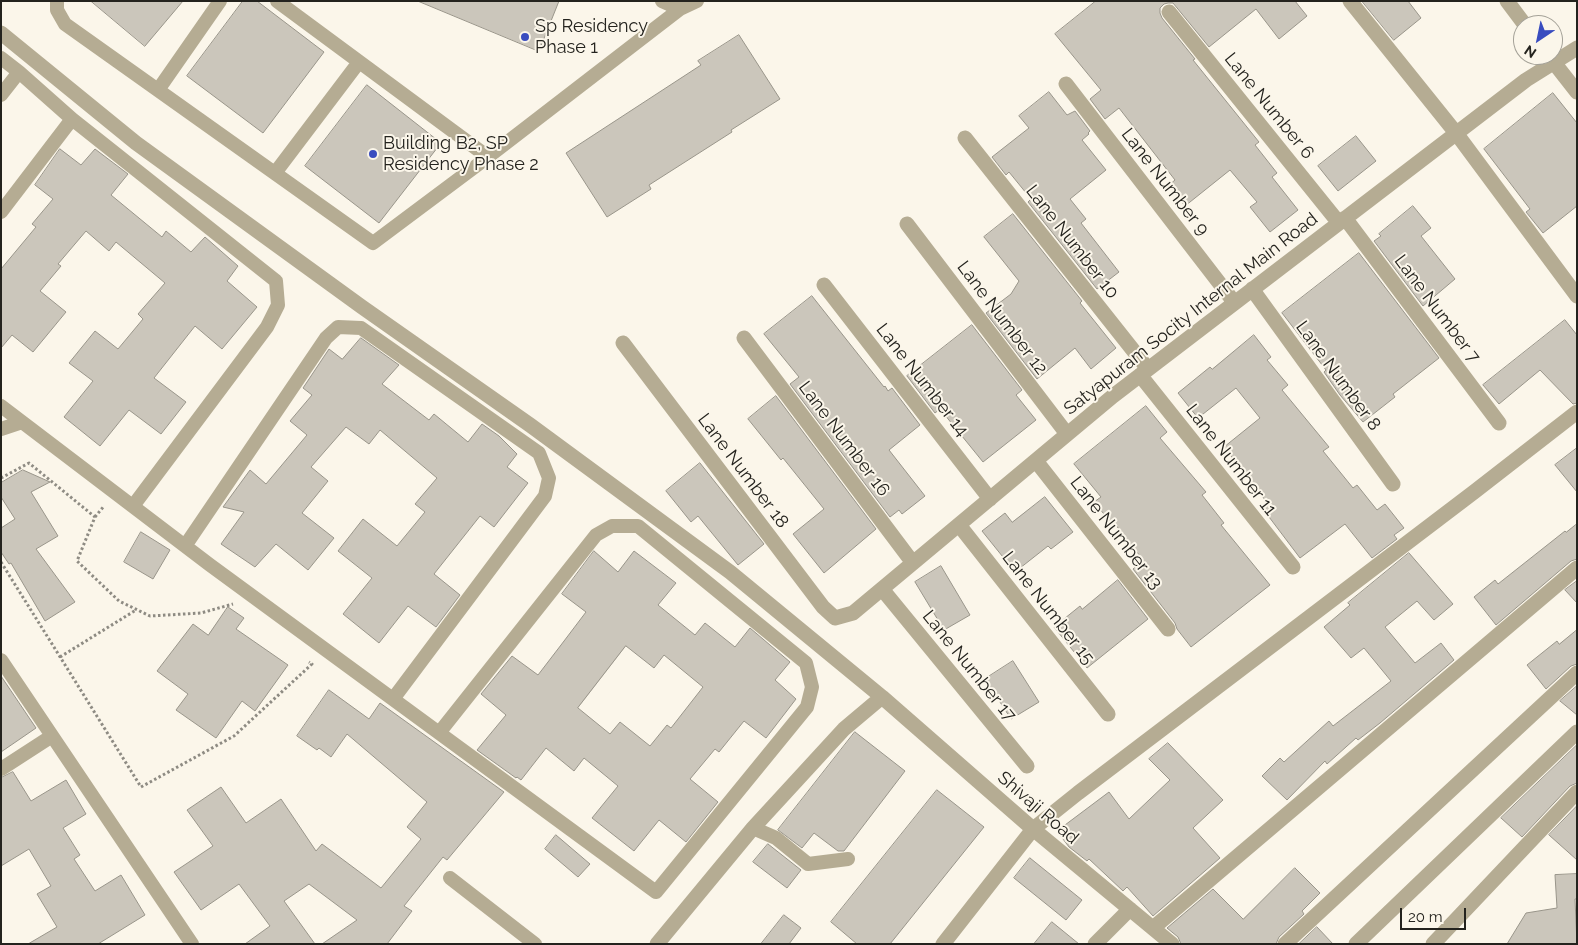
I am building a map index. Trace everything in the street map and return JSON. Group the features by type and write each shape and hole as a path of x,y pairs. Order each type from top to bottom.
{"street":[{"path":"1350,1 1456,133 1577,296"},
{"path":"1507,1 1518,15"},
{"name":"Lane Number 6","path":"1169,12 1342,220"},
{"name":"Shivaji Road","path":"1,34 136,143 362,307 530,425 730,572 882,697 1034,830 1172,944"},
{"name":"Satyapuram Socity Internal Main Road","path":"1563,53 1577,48"},
{"name":"Satyapuram Socity Internal Main Road","path":"836,618 853,612 1144,372 1456,133 1541,65"},
{"path":"1556,65 1577,92"},
{"name":"Lane Number 9","path":"1066,84 1234,302"},
{"name":"Lane Number 10","path":"965,138 1144,372"},
{"name":"Lane Number 7","path":"1342,220 1499,423"},
{"name":"Lane Number 12","path":"907,224 1068,434"},
{"name":"Lane Number 14","path":"824,285 990,498"},
{"name":"Lane Number 8","path":"1252,289 1393,484"},
{"name":"Lane Number 16","path":"744,338 913,563"},
{"name":"Lane Number 18","path":"623,343 823,607 836,618"},
{"name":"Lane Number 11","path":"1144,372 1293,567"},
{"path":"943,944 1034,830 1107,771 1577,412"},
{"name":"Lane Number 13","path":"1036,461 1168,629"},
{"name":"Lane Number 15","path":"959,525 1108,714"},
{"path":"1153,928 1577,568"},
{"name":"Lane Number 17","path":"882,589 1027,766"},
{"path":"1285,944 1577,674"},
{"path":"657,944 753,828 844,729 882,697"},
{"path":"1356,944 1577,732"},
{"path":"1433,944 1577,792"},
{"path":"1095,944 1130,909"}],"lane":[{"path":"57,1 57,10 65,24 373,243 488,158 680,10 697,1"},
{"path":"158,90 220,1"},
{"path":"277,1 488,158"},
{"path":"662,1 680,10"},
{"path":"1,58 72,119 276,281 278,305 267,327 133,506"},
{"path":"275,174 359,62"},
{"path":"1,95 19,72"},
{"path":"1,212 72,119"},
{"path":"185,546 326,338 338,327 361,328 539,453 549,478 545,496 393,699"},
{"path":"1,406 185,546 438,733 656,892 807,707 812,686 806,664 638,526 612,526 596,535 438,733"},
{"path":"1,429 22,422"},
{"path":"1,660 192,944"},
{"path":"1,769 52,736"},
{"path":"753,828 776,838 808,864 848,859"},
{"path":"450,878 536,944"}],"path":[{"path":"1,478 29,463 95,517 77,561 119,601 150,616 201,613 233,604 241,610"},
{"path":"1,562 141,788 234,736 312,664 304,658"},
{"path":"60,657 137,609"}],"building":[{"path":"91,1 183,1 145,46"},
{"path":"243,1 257,1 324,52 263,133 187,76"},
{"name":"Sp Residency Phase 1","path":"418,1 559,1 539,51"},
{"path":"1096,1 1295,1 1307,16 1279,39 1256,9 1209,47 1173,3 1164,4 1160,8 1160,13 1195,59 1193,60 1259,142 1255,145 1277,173 1272,177 1298,210 1270,232 1250,207 1257,202 1230,170 1185,206 1169,185 1175,180 1119,108 1105,119 1090,99 1101,90 1055,34"},
{"path":"1362,1 1408,1 1421,18 1394,40"},
{"path":"739,35 780,99 649,185 651,189 607,217 566,153 701,65 698,61"},
{"name":"Building B2, SP Residency Phase 2","path":"367,85 441,143 379,223 305,166"},
{"path":"1049,92 1067,115 1075,111 1090,131 1082,140 1106,170 1070,199 1086,219 1081,223 1119,272 1097,289 1028,202 1031,199 1009,172 1006,175 992,157 1029,128 1019,116"},
{"path":"1553,93 1577,123 1577,206 1543,233 1526,212 1530,209 1484,149"},
{"path":"1356,136 1376,161 1338,191 1318,166"},
{"path":"60,149 81,165 95,149 128,174 111,195 162,237 166,231 191,252 205,237 238,266 227,281 257,307 222,349 195,326 154,378 186,402 161,434 129,410 100,446 64,417 93,381 69,363 95,331 118,349 143,319 138,314 165,283 116,242 109,251 86,231 58,264 61,266 40,291 66,312 33,352 12,335 1,348 1,269 36,227 32,224 53,199 35,185"},
{"path":"1413,206 1431,228 1421,236 1455,279 1423,306 1374,241 1381,236 1379,234"},
{"path":"1013,214 1082,301 1080,303 1116,348 1091,369 1075,348 1037,379 986,313 1011,294 1019,281 984,237"},
{"path":"1359,253 1439,358 1393,394 1395,397 1363,422 1340,395 1324,372 1326,370 1282,313"},
{"path":"812,296 884,387 888,391 892,388 920,425 889,450 925,496 902,514 899,510 890,517 790,384 799,377 764,334"},
{"path":"1565,320 1577,335 1577,403 1573,404 1540,370 1499,404 1483,385"},
{"path":"972,325 1022,390 1016,395 1036,420 983,462 940,409 935,413 907,376"},
{"path":"1254,335 1271,357 1267,360 1288,385 1282,390 1329,447 1323,451 1353,488 1357,485 1377,510 1385,504 1404,528 1394,535 1397,539 1372,558 1345,524 1300,558 1263,509 1269,505 1224,447 1260,418 1236,388 1198,418 1178,393 1210,367 1212,369"},
{"path":"361,338 399,365 382,384 429,420 434,414 468,442 482,424 499,436 517,454 507,467 528,483 494,527 480,516 434,574 460,595 436,627 408,606 379,643 343,614 372,578 338,551 363,519 397,546 425,512 415,504 437,478 380,430 369,444 346,427 311,467 328,481 302,513 334,538 308,570 276,544 255,567 221,544 244,512 223,507 250,470 266,484 307,435 290,421 312,395 303,388 329,349 342,359"},
{"path":"776,396 876,529 824,573 793,534 824,509 783,458 781,460 748,419"},
{"path":"1146,406 1167,432 1160,438 1206,492 1202,495 1224,523 1221,525 1270,585 1191,647 1133,569 1136,566 1132,562 1140,556 1115,524 1113,525 1094,502 1101,497 1074,464"},
{"path":"1577,448 1577,492 1555,465"},
{"path":"700,463 764,544 738,565 698,516 691,522 666,491"},
{"path":"23,470 50,482 31,492 58,536 36,549 75,602 45,621 11,563 9,564 1,552 1,528 15,519 1,497 1,483"},
{"path":"1045,497 1073,532 1051,549 1048,546 1015,572 982,531 1005,513 1012,522"},
{"path":"1577,524 1577,559 1571,561 1496,625 1474,597 1495,580 1498,584 1565,531"},
{"path":"141,532 170,550 153,579 124,562"},
{"path":"594,551 618,572 634,551 676,583 658,605 695,635 705,623 735,647 750,628 790,662 775,680 796,699 766,738 744,721 719,752 715,749 690,779 718,802 686,842 659,820 634,851 592,818 618,786 584,758 574,771 546,748 521,780 477,750 506,715 481,694 512,656 538,675 586,612 562,594","holes":["626,646 654,668 664,655 703,687 671,728 667,725 650,746 620,722 610,734 578,708"]},
{"path":"1409,553 1453,604 1434,620 1417,601 1385,627 1415,663 1441,643 1454,660 1380,723 1358,740 1356,738 1327,764 1325,761 1287,800 1262,776 1280,758 1284,762 1329,721 1333,726 1391,681 1364,648 1351,658 1324,627 1350,605 1348,603"},
{"path":"941,566 970,615 944,630 915,582"},
{"path":"1118,580 1148,619 1087,668 1054,627 1080,606 1082,609"},
{"path":"1577,581 1577,603 1565,590"},
{"path":"228,607 244,618 236,629 288,665 255,711 242,701 216,738 176,710 188,694 157,671 193,624 208,635"},
{"path":"1577,630 1577,664 1571,666 1546,689 1527,665 1557,641 1559,644"},
{"path":"1013,661 1039,702 1011,719 985,679"},
{"path":"1,676 36,728 1,752"},
{"path":"1577,686 1577,715 1560,701"},
{"path":"329,690 369,719 380,703 504,792 447,860 443,857 404,906 412,911 387,944 322,944 357,920 309,884 284,901 315,944 245,944 270,926 239,884 201,910 174,872 213,846 187,810 221,787 246,823 281,799 316,851 322,844 381,888 421,839 407,827 427,802 347,734 331,757 297,736"},
{"path":"855,732 905,771 844,851 838,851 814,833 802,848 778,830"},
{"path":"1168,743 1223,800 1193,828 1220,858 1153,916 1127,887 1123,891 1089,859 1087,861 1069,847 1057,831 1109,792 1129,819 1170,780 1149,759"},
{"path":"1577,745 1577,783 1570,786 1522,837 1501,818"},
{"path":"13,772 31,801 66,780 86,814 63,828 80,855 74,859 95,891 121,875 145,915 98,944 28,944 57,927 37,894 51,886 29,849 1,866 1,778"},
{"path":"937,790 984,827 890,944 857,944 831,922"},
{"path":"1577,806 1577,860 1549,835"},
{"path":"556,835 590,864 578,877 545,849"},
{"path":"768,844 801,870 787,888 753,862"},
{"path":"1030,858 1082,900 1066,920 1014,878"},
{"path":"1295,868 1320,893 1302,911 1304,914 1279,937 1276,944 1181,944 1178,937 1167,928 1213,889 1243,919"},
{"path":"1577,874 1577,899 1575,899 1577,944 1507,944 1526,913 1557,908 1555,875"},
{"path":"784,915 801,928 789,944 761,944"},
{"path":"1052,922 1079,944 1034,944"},
{"path":"1317,927 1333,944 1299,944"}],"place":[{"name":"Sp Residency Phase 1","path":"525,37"},
{"name":"Building B2, SP Residency Phase 2","path":"373,154"}]}
